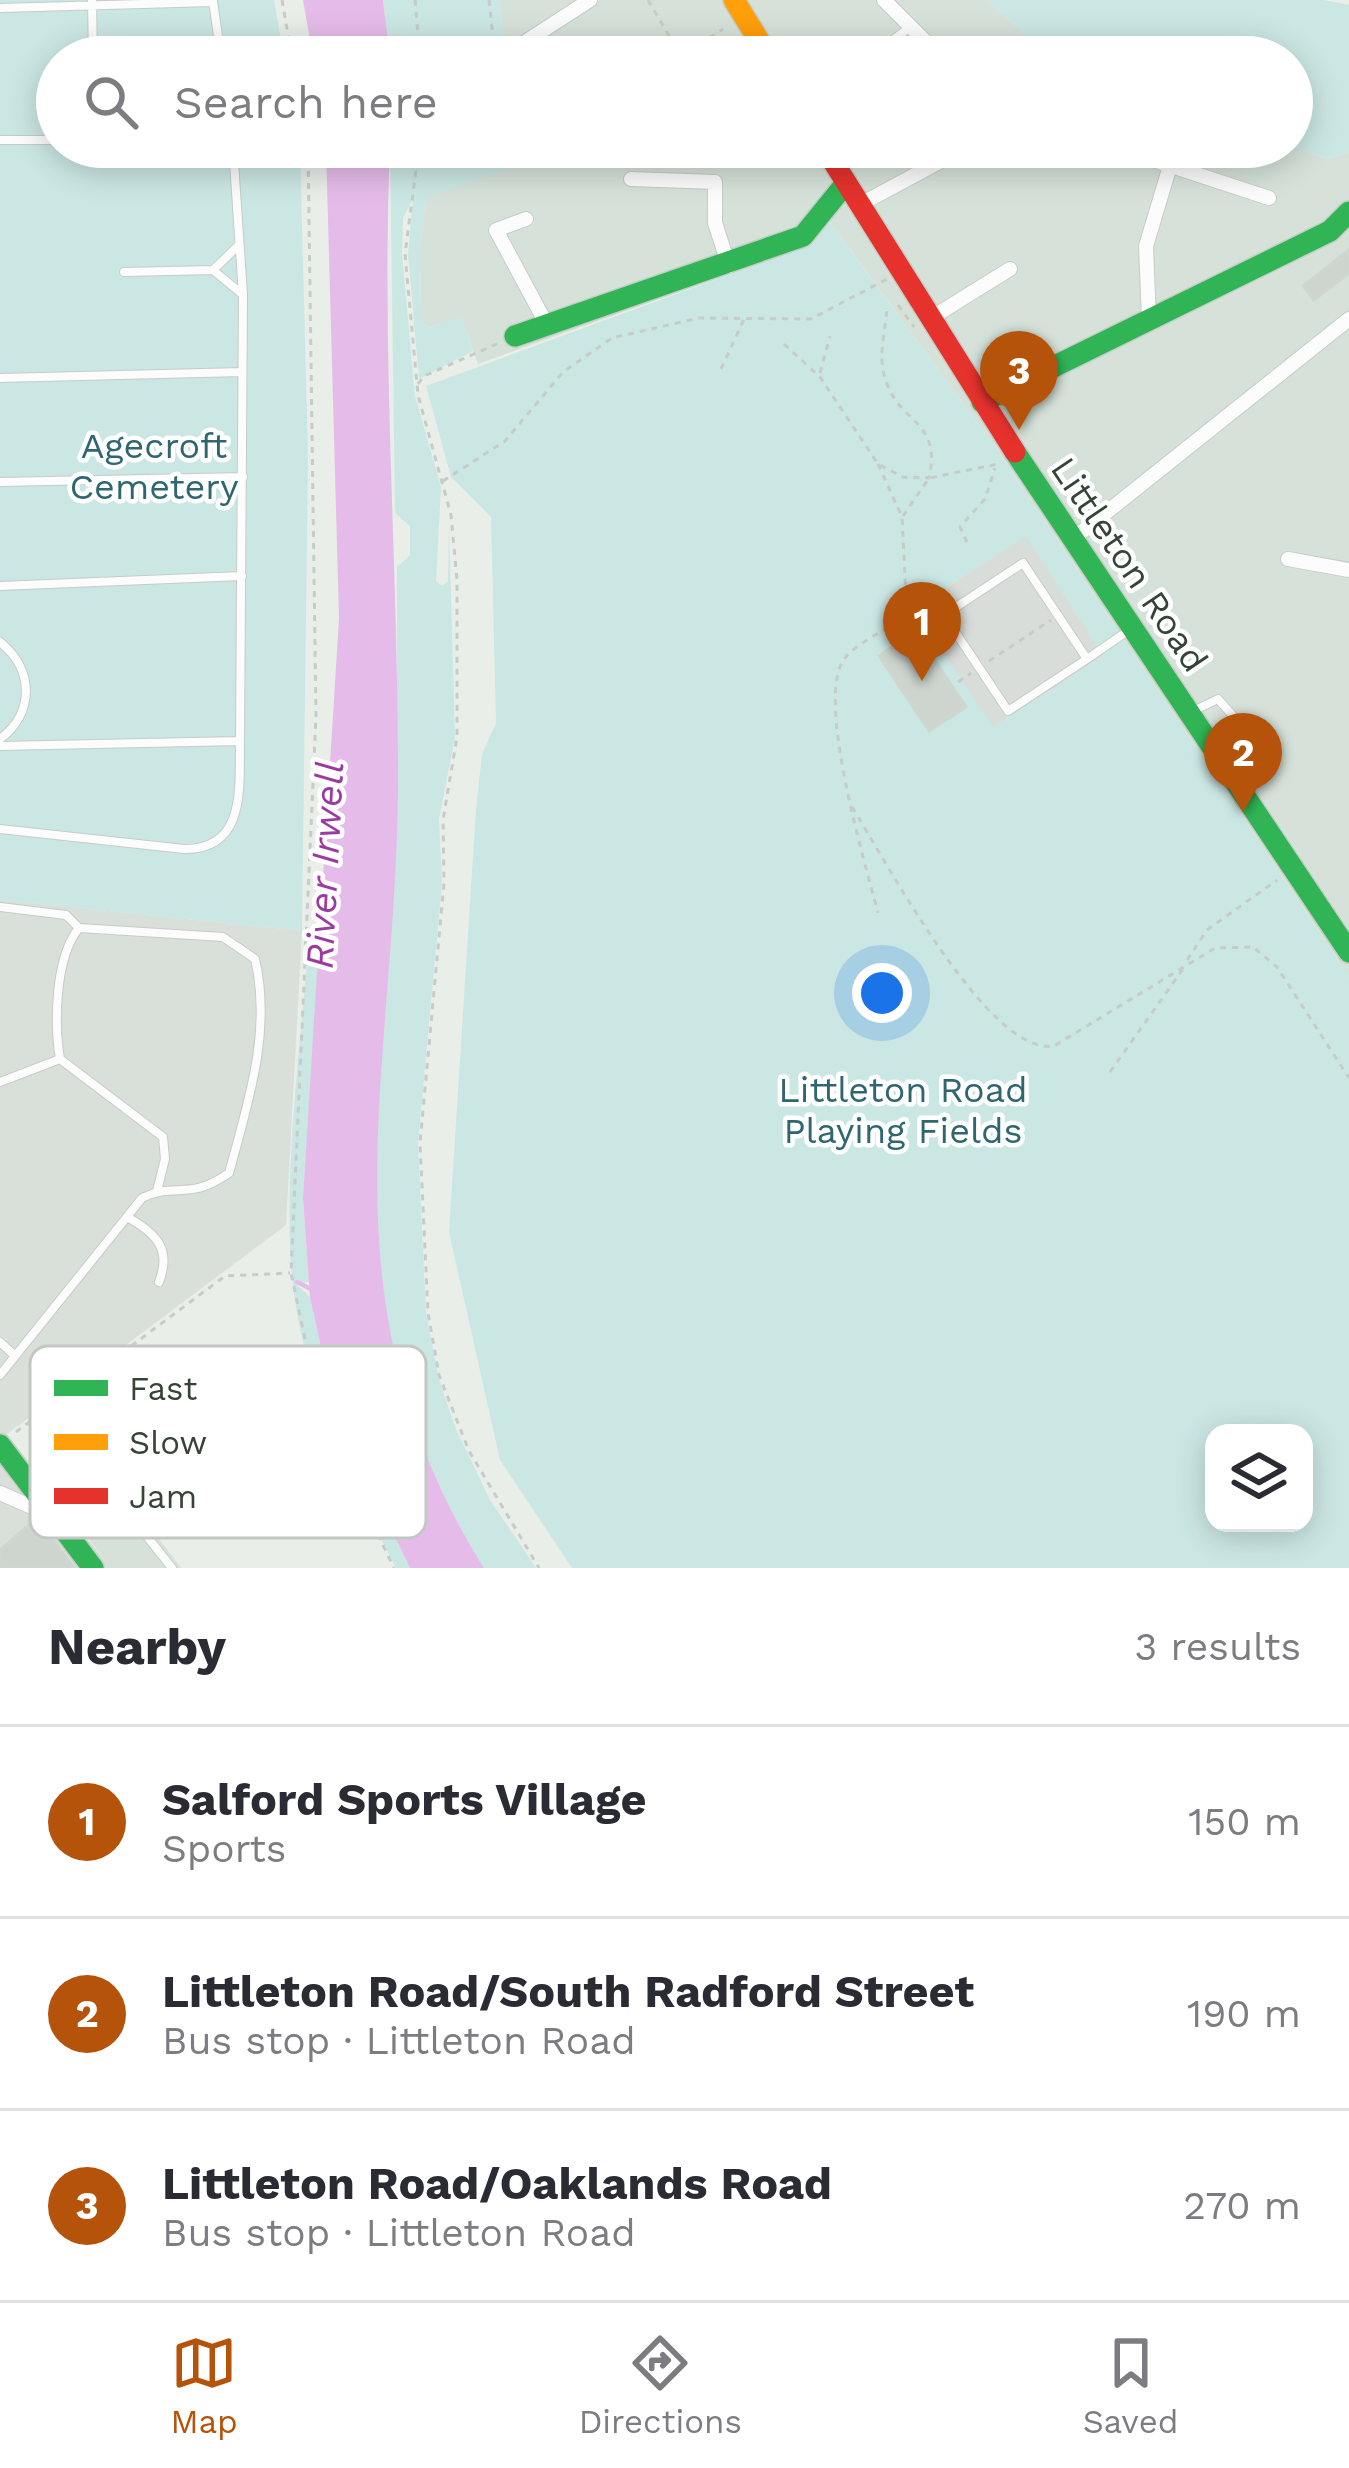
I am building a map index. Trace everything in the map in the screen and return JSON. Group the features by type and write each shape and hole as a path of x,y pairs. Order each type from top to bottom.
{"street":[{"path":"536,36 590,0"},
{"path":"734,0 756,36"},
{"path":"884,0 918,36"},
{"name":"Littleton Road","path":"837,168 1015,453 1294,870 1345,938"},
{"path":"859,205 928,168"},
{"path":"1149,320 1146,246 1169,168"},
{"path":"1176,168 1269,198"},
{"path":"631,179 715,182 715,223 729,266"},
{"path":"515,336 729,266 803,236 846,183"},
{"path":"982,402 1330,231 1349,212"},
{"path":"526,219 496,230 547,325"},
{"path":"931,318 1010,268"},
{"path":"1073,539 1349,319"},
{"path":"1288,560 1349,569"},
{"path":"0,1444 30,1484"},
{"path":"0,1493 30,1506"},
{"path":"70,1538 93,1568"}],"lane":[{"path":"0,8 213,1 218,36"},
{"path":"92,3 93,36"},
{"path":"898,36 909,28"},
{"path":"0,140 36,140"},
{"path":"0,829 184,849 210,845 224,836 237,814 243,296 235,168"},
{"path":"124,272 213,270 241,244"},
{"path":"213,270 243,296"},
{"path":"0,378 242,372"},
{"path":"0,482 242,476"},
{"path":"1087,659 1022,563 944,615 1008,711 1087,659 1133,627"},
{"path":"0,586 242,576"},
{"path":"0,642 23,670 27,693 21,716 0,743"},
{"path":"1190,713 1218,698 1231,710 1237,732 1215,750"},
{"path":"0,743 240,741"},
{"path":"0,907 66,915 79,928 223,938 255,959 261,1026 252,1089 229,1173 200,1192 157,1191"},
{"path":"0,1375 127,1217 157,1191 165,1159 163,1137 61,1059 55,1031 69,940 79,928"},
{"path":"0,1082 61,1059"},
{"path":"127,1217 149,1229 164,1247 166,1263 159,1282"},
{"path":"0,1342 14,1355"},
{"path":"149,1538 172,1568"}],"path":[{"path":"283,0 289,36"},
{"path":"415,0 418,36"},
{"path":"489,0 493,36"},
{"path":"648,0 669,36"},
{"path":"712,36 723,29"},
{"path":"306,1346 291,1273 316,716 308,168"},
{"path":"416,168 405,254 417,386 455,533 457,737 443,820 444,884 420,1143 428,1313 439,1375 463,1438 494,1499 539,1568"},
{"path":"442,482 505,441 563,372 599,345 664,323 745,317 812,319 900,271"},
{"path":"887,309 882,369 896,402 923,425 932,442 929,478 902,517"},
{"path":"722,369 745,317"},
{"path":"417,386 424,376 515,336"},
{"path":"820,377 821,354 830,336"},
{"path":"784,344 820,377 878,464 902,517 907,617 847,655 836,672 838,734 878,914"},
{"path":"878,464 903,477 929,478 994,466 1015,453"},
{"path":"967,542 960,527 985,499 994,466"},
{"path":"958,682 1057,615"},
{"path":"852,807 963,979 1017,1038 1044,1048 1070,1040 1185,964 1232,945 1266,953 1349,1078"},
{"path":"1110,1072 1207,930 1294,870"},
{"path":"131,1346 225,1276 291,1273"},
{"path":"0,1444 30,1422"},
{"path":"380,1538 394,1568"}],"shaded area":[{"path":"499,0 986,0 1028,36 506,36"},
{"path":"1349,152 1349,977 998,451 829,221 807,246 478,364 461,317 428,328 421,320 420,245 426,197 510,168 1313,168 1313,154 1328,159"},
{"path":"1026,536 1103,656 993,727 914,609"},
{"path":"0,900 302,931 286,1225 124,1346 30,1346 30,1417 7,1434 30,1464 30,1538 87,1538 110,1568 0,1568"},
{"path":"88,1538 158,1538 181,1568 110,1568"}],"green space":[{"name":"Agecroft Cemetery","path":"0,0 274,0 280,36 36,36 36,168 301,168 308,457 302,931 0,900"},
{"path":"383,0 499,0 506,36 387,36"},
{"path":"986,0 1323,0 1349,5 1349,152 1328,159 1313,154 1313,36 1028,36"},
{"path":"390,168 511,168 426,198 420,245 421,320 429,328 461,316 473,351 419,379 408,254 413,198 403,218 402,254 415,396 441,487 436,581 442,586 448,581 449,525 455,738 439,819 442,883 418,1143 426,1313 438,1376 455,1427 490,1500 536,1568 484,1568 426,1450 426,1346 394,1346 388,1324 377,1166 395,820 397,567 410,555 410,526 395,513"},
{"name":"Littleton Road Playing Fields","path":"828,220 998,451 1349,977 1349,1568 572,1568 500,1460 449,1232 476,809 482,754 496,723 491,517 451,477 426,386 807,246"},
{"path":"310,927 321,928 303,1198 309,1282 296,1284 310,1297 321,1346 304,1346 290,1252 298,1063"},
{"path":"381,1538 395,1538 410,1568 396,1568"}],"water":[{"path":"303,0 383,0 387,36 309,36"},
{"name":"River Irwell","path":"327,168 389,168 398,791 377,1188 383,1281 395,1346 321,1346 310,1297 303,1198 339,618"},
{"path":"426,1451 484,1568 410,1568 395,1538 426,1538"}],"building":[{"path":"1349,250 1349,273 1314,300 1303,286"},
{"path":"915,631 966,707 929,731 879,656"},
{"path":"30,1524 30,1538 52,1538 74,1568 0,1568 0,1550"}],"waterway":[{"path":"297,1282 313,1290"}],"traffic: fast":[{"path":"515,336 803,236 846,183"},
{"path":"982,402 1330,231 1349,212"},
{"path":"1015,452 1349,952"},
{"path":"0,1445 30,1485"},
{"path":"70,1538 93,1568"}],"traffic: slow":[{"path":"734,0 756,36"}],"traffic: jam":[{"path":"837,168 1015,452"}],"place":[{"name":"Littleton Road/Oaklands Road","path":"1019,430"},
{"name":"Salford Sports Village","path":"922,681"},
{"name":"Littleton Road/South Radford Street","path":"1243,812"}]}
